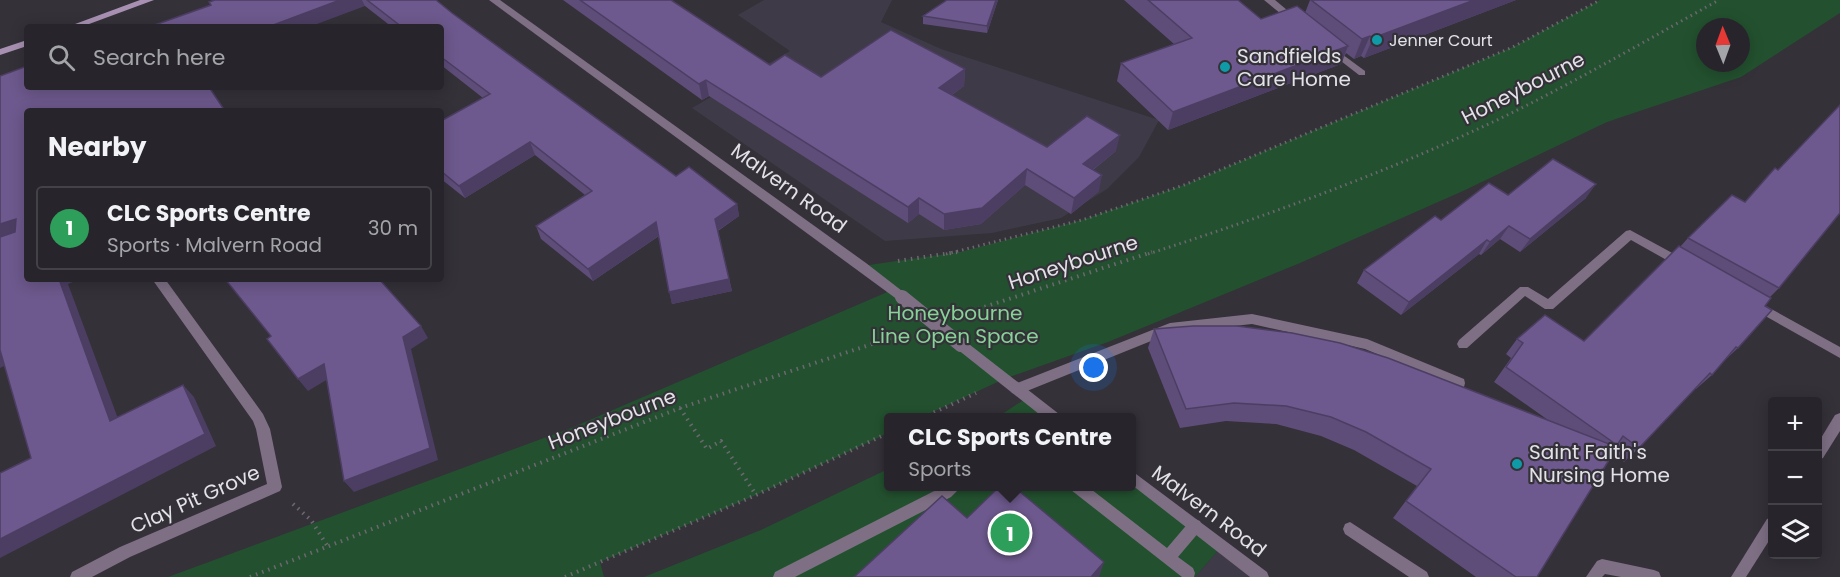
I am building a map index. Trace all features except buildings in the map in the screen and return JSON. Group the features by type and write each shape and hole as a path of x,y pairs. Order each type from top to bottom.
{"main road":[{"path":"81,24 149,0"},
{"path":"0,52 24,44"}],"street":[{"name":"Malvern Road","path":"494,0 862,266 1017,389 1044,413"},
{"path":"1269,0 1306,29"},
{"path":"1325,44 1362,74"},
{"path":"1463,344 1524,290 1549,306 1630,234 1698,273"},
{"name":"Clay Pit Grove","path":"77,577 125,552 275,487 263,429 258,418 160,282"},
{"path":"1748,301 1840,353"},
{"path":"1017,389 1170,328 1252,319 1367,344 1459,383"},
{"path":"1820,451 1840,420"},
{"name":"Malvern Road","path":"1136,481 1262,577"},
{"path":"780,577 948,491"},
{"path":"1082,491 1188,573"},
{"path":"1168,558 1195,526"},
{"path":"1350,529 1422,577"},
{"path":"1738,577 1768,532"},
{"path":"1593,577 1602,566 1654,577"}],"path":[{"path":"862,266 960,252 1082,220 1184,185 1513,47 1600,0"},
{"name":"Honeybourne","path":"964,314 1237,224 1354,182 1464,136 1594,69 1719,0"},
{"name":"Honeybourne","path":"250,577 680,408 907,333"},
{"path":"931,413 1004,379"},
{"path":"680,408 706,449 721,441 756,495"},
{"path":"565,577 756,495 884,435"},
{"path":"275,487 311,520 328,547"}],"shaded area":[{"path":"764,0 892,0 881,22 941,49 1159,120 1139,157 1107,189 1061,218 992,233 885,241 692,108 790,51 738,15"},
{"path":"1222,546 1262,577 1195,577"}],"green space":[{"name":"Honeybourne Line Open Space","path":"1600,0 1840,0 1840,13 1750,71 1750,18 1696,18 1696,72 1749,72 1741,77 1607,122 1463,191 1300,263 1108,342 1004,379 931,413 884,413 884,435 756,495 600,562 604,577 168,577 571,428 892,290 862,266 960,252 1082,220 1184,185 1513,47"},
{"path":"1028,397 1048,413 1004,413"},
{"path":"884,471 884,491 1136,491 1136,480 1222,546 1195,577 644,577 761,530"}],"place":[{"name":"Jenner Court","path":"1377,40"},
{"name":"Sandfields Care Home","path":"1225,67"},
{"name":"Saint Faith's Nursing Home","path":"1517,464"},
{"name":"CLC Sports Centre","path":"1010,533"}]}
